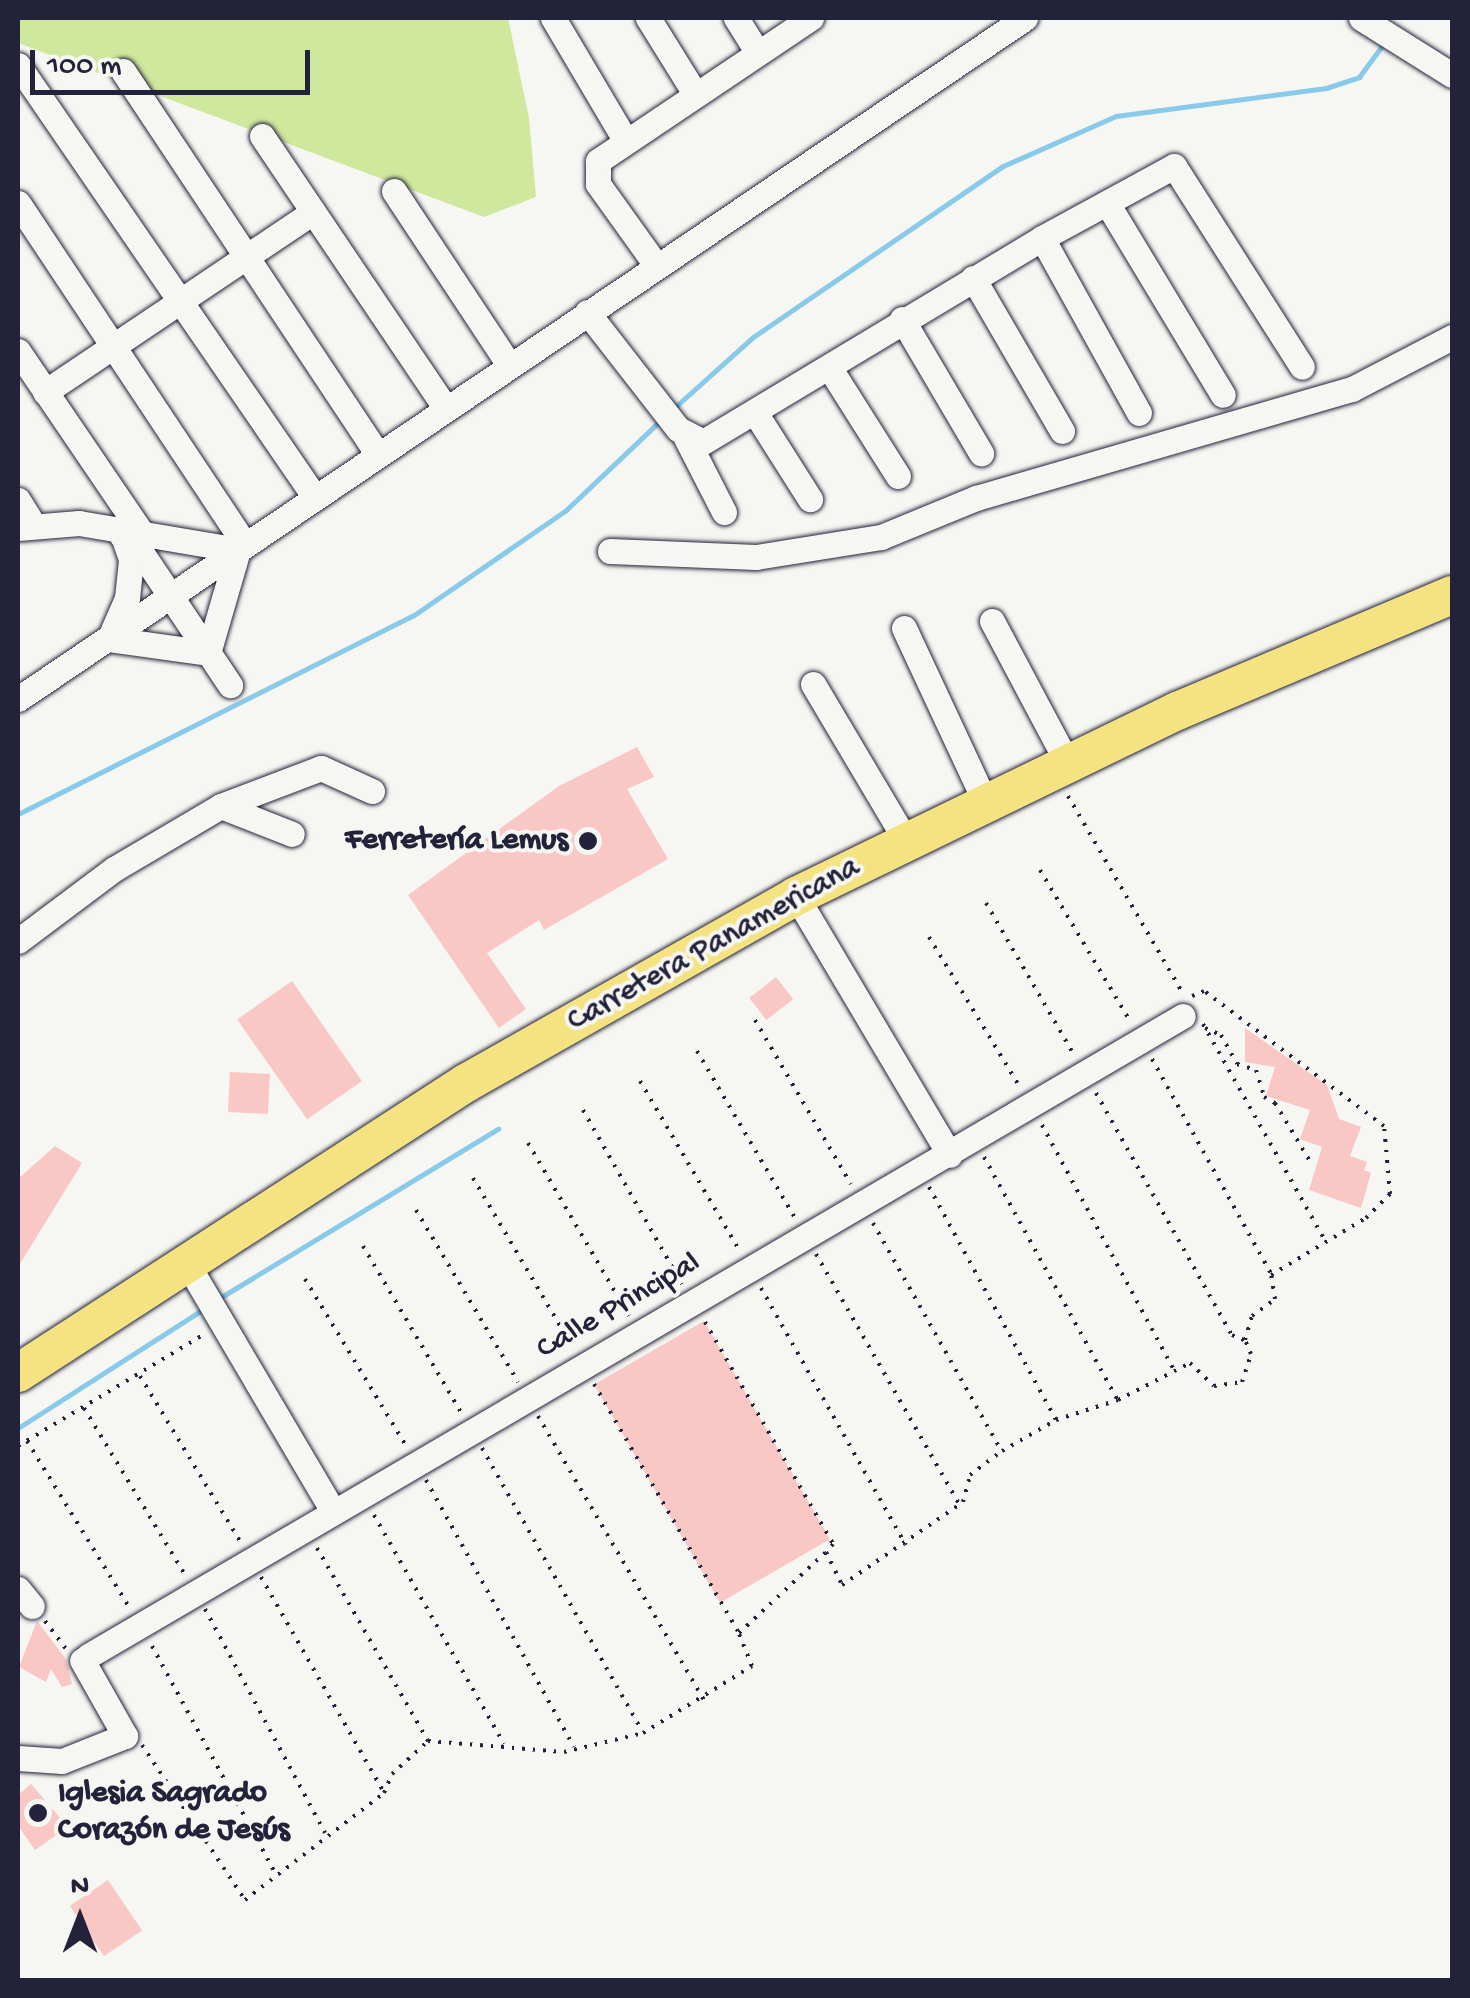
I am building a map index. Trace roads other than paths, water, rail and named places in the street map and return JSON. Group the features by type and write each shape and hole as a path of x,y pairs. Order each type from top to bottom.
{"highway":[{"name":"Carretera Panamericana","path":"18,1373 184,1260 466,1083 796,896 985,802 1452,595"}],"street":[{"path":"553,18 624,138"},
{"path":"648,18 694,92"},
{"path":"736,18 758,52"},
{"path":"656,265 598,184 598,161 624,138 810,18"},
{"path":"18,700 1024,18"},
{"path":"1369,23 1451,71"},
{"path":"18,65 28,102 180,302 314,496"},
{"path":"123,71 376,454"},
{"path":"262,136 445,407"},
{"path":"680,431 703,442 756,414 972,278 1174,166 1302,368"},
{"path":"394,191 509,365"},
{"path":"1107,203 1224,396"},
{"path":"18,204 242,548"},
{"path":"46,392 313,212"},
{"path":"1042,238 1140,413"},
{"path":"972,278 1062,431"},
{"path":"587,312 680,431 724,512"},
{"path":"902,320 981,453"},
{"path":"610,551 756,558 881,537 976,498 1352,388 1452,337"},
{"path":"18,351 170,598 230,685"},
{"path":"829,366 898,476"},
{"path":"756,414 810,500"},
{"path":"18,500 25,525 79,523 133,537 242,548"},
{"path":"109,639 127,598 133,537"},
{"path":"208,653 242,548"},
{"path":"992,621 1061,768"},
{"path":"904,628 985,802"},
{"path":"109,639 208,653"},
{"path":"813,684 905,840"},
{"path":"18,942 114,868 221,806 321,768 372,792"},
{"path":"221,806 292,834"},
{"path":"796,896 950,1154"},
{"name":"Calle Principal","path":"18,1758 62,1761 125,1736 80,1654 140,1625 1142,1040 1194,1022"},
{"path":"184,1260 332,1510"}],"waterway":[{"path":"674,408 753,337 1003,166 1116,116 1326,88 1359,77 1384,43"},
{"path":"18,814 414,615 566,510 662,419"},
{"path":"218,1299 498,1129"},
{"path":"18,1428 205,1308"}],"place":[{"name":"Ferretería Lemus","path":"588,841"},
{"name":"Iglesia Sagrado Corazón de Jesús","path":"38,1813"}]}
